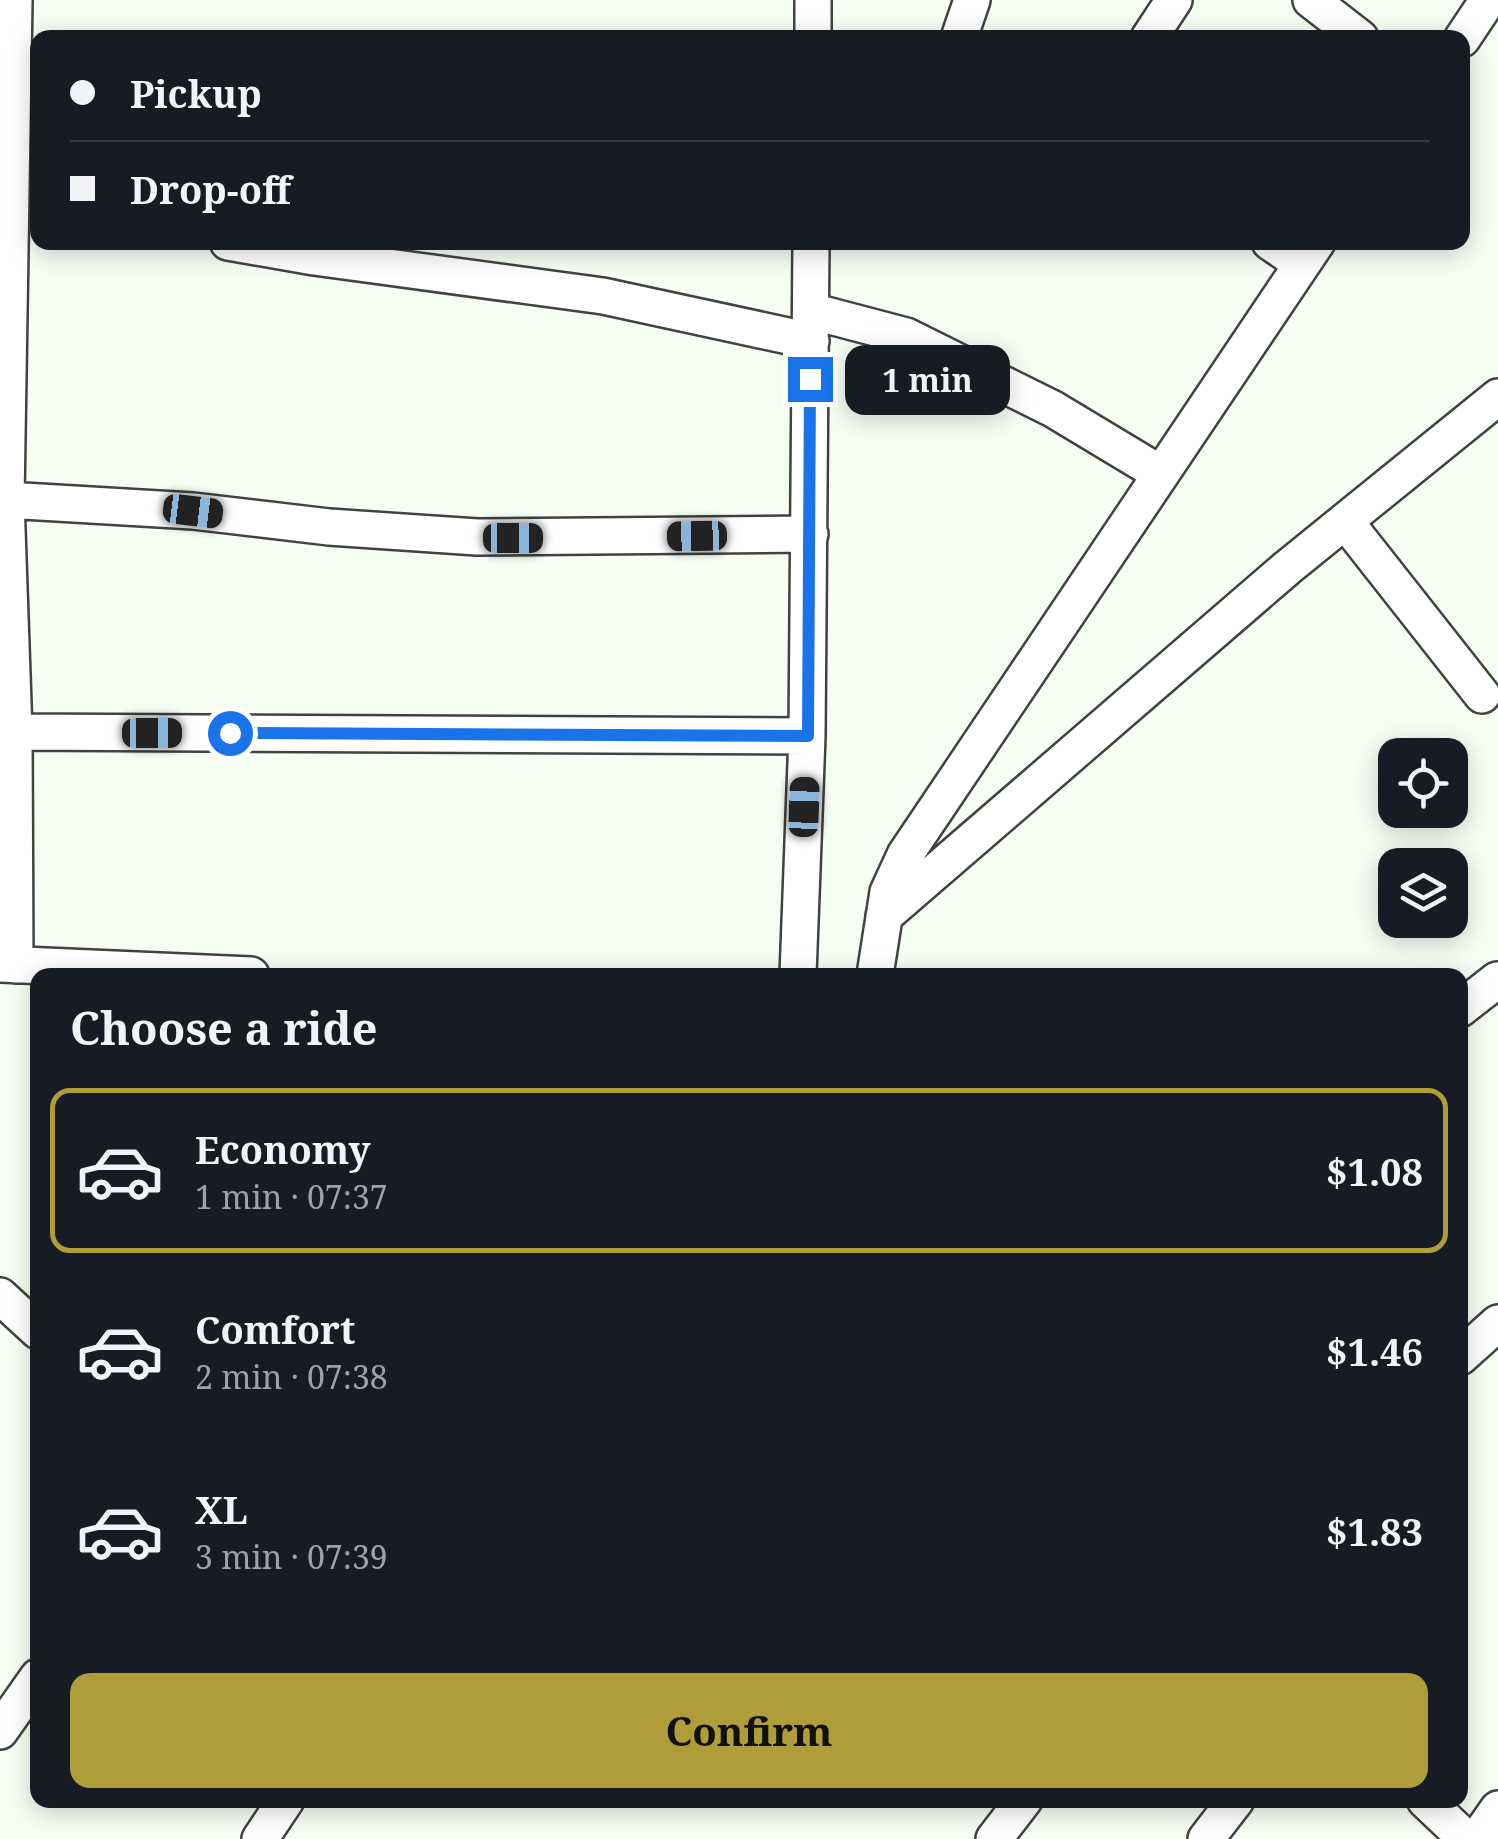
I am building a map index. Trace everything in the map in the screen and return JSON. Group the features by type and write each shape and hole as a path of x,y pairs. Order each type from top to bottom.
{"street":[{"path":"14,0 24,207 6,500 14,732 7,964 96,968"},
{"path":"812,0 813,30"},
{"path":"962,30 972,0"},
{"path":"1155,30 1174,0"},
{"path":"1311,0 1350,30"},
{"path":"1468,30 1488,0"},
{"path":"271,250 906,336 1053,409 1161,474"},
{"path":"798,968 808,736 811,250"},
{"path":"876,968 888,892 905,855 1310,253"},
{"path":"882,918 1345,522 1498,397"},
{"path":"6,500 193,511 329,527 477,537 810,534"},
{"path":"1345,522 1482,694"},
{"path":"14,732 808,736"},
{"path":"1468,980 1498,980"},
{"path":"1468,1003 1498,980"},
{"path":"0,1296 30,1324"},
{"path":"1468,1350 1498,1323"},
{"path":"0,1731 30,1688"},
{"path":"260,1839 281,1808"},
{"path":"994,1839 1018,1808"},
{"path":"1206,1839 1230,1808"},
{"path":"1433,1808 1466,1839"},
{"path":"1478,1839 1498,1808"}],"route":[{"path":"230,733 808,736 810,379"}]}
